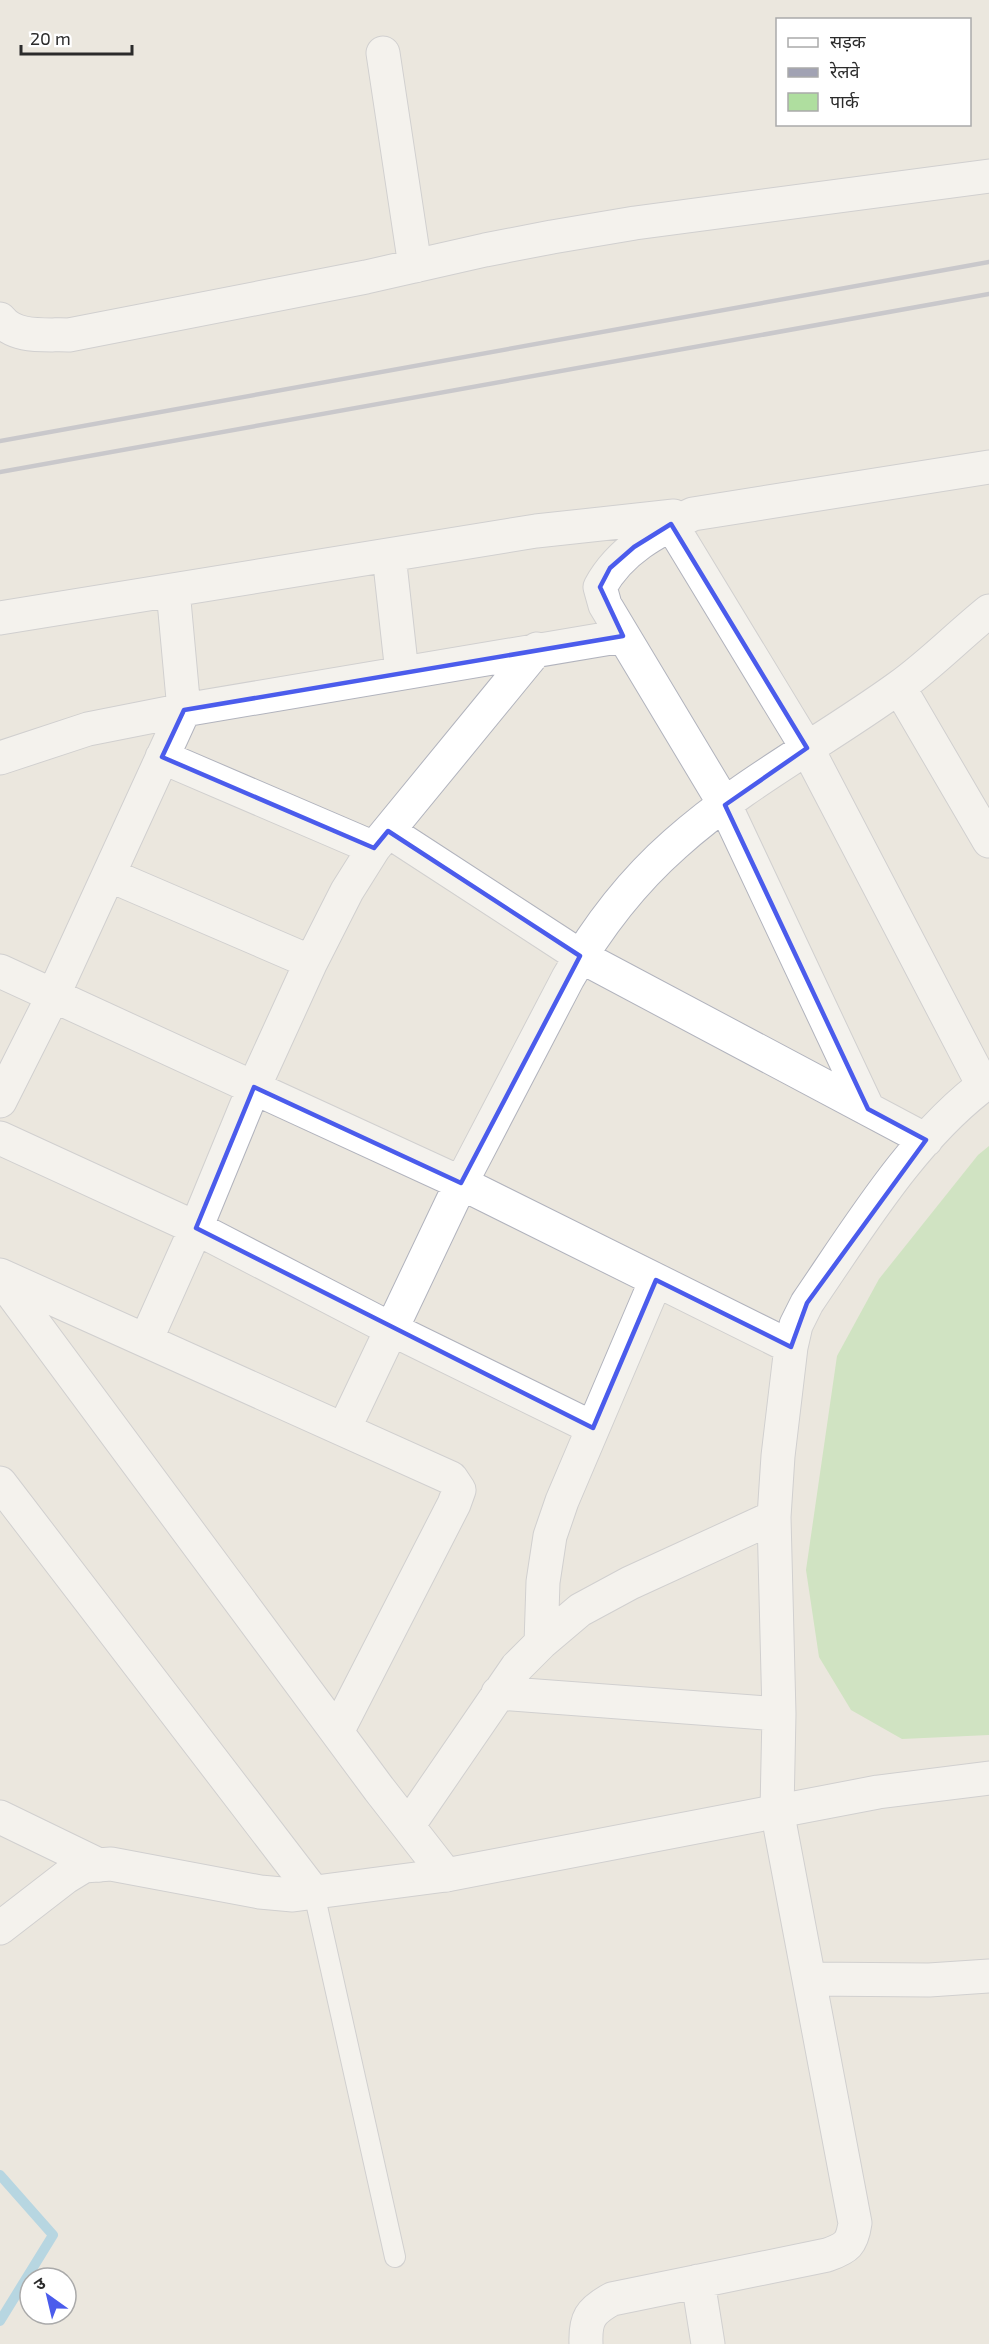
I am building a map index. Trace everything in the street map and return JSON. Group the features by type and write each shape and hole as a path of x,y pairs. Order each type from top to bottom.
{"street":[{"path":"383,53 415,266"},
{"path":"0,319 5,326 26,334 69,335 485,250 635,223 989,176"},
{"path":"0,618 536,531 682,519 989,467"},
{"path":"682,519 634,547 610,568 600,587 605,605 725,805 868,1109"},
{"path":"586,2344 586,2324 596,2308 612,2299 827,2255 842,2250 853,2238 855,2223 811,1979 777,1810 779,1714 774,1517 778,1456 791,1347 796,1324 807,1303 894,1180 926,1140 958,1104 986,1083 682,519"},
{"path":"389,555 402,672"},
{"path":"0,1101 53,996 184,710 173,590"},
{"path":"344,1429 461,1183 580,956 630,890 677,842 725,805 898,687 989,611"},
{"path":"0,758 88,729 184,710 623,636"},
{"path":"146,1340 196,1228 254,1087 311,962 348,891 381,839 537,649"},
{"path":"898,687 989,841"},
{"path":"162,758 381,839 580,956 926,1140"},
{"path":"109,875 311,962"},
{"path":"0,971 461,1183 791,1347"},
{"path":"0,1138 196,1228 391,1329 593,1428"},
{"path":"0,1276 451,1478 459,1490 454,1504 337,1732"},
{"path":"0,1276 337,1732 446,1875"},
{"path":"541,1643 543,1582 550,1536 562,1501 656,1280"},
{"path":"0,1483 314,1893"},
{"path":"408,1826 517,1667 580,1610 630,1583 774,1517"},
{"path":"498,1693 779,1714"},
{"path":"0,1928 66,1877 84,1866 111,1864 293,1896 446,1875 777,1810 878,1792 989,1778"},
{"path":"0,1817 99,1865"},
{"path":"811,1979 929,1980 989,1976"},
{"path":"698,2281 708,2344"}],"lane":[{"path":"314,1893 395,2257"}],"highlighted area":[{"path":"671,524 807,748 725,805 868,1109 926,1140 807,1303 791,1347 656,1280 593,1428 196,1228 254,1087 461,1183 580,956 388,831 374,848 162,757 184,710 623,636 600,587 610,568 634,547"}],"green space":[{"path":"989,1146 989,1735 902,1739 851,1710 819,1657 806,1570 837,1356 879,1279 978,1155"}],"waterway":[{"path":"0,2175 53,2235 0,2321"}],"railway":[{"path":"0,441 989,262"},
{"path":"0,472 989,294"}]}
